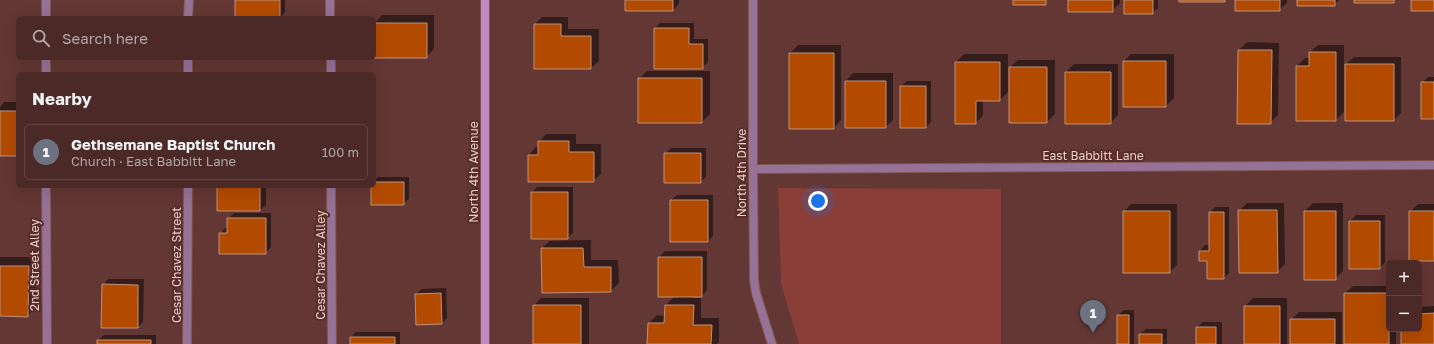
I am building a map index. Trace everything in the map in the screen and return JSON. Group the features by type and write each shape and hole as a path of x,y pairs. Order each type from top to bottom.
{"street":[{"path":"46,0 46,16"},
{"path":"188,0 188,16"},
{"path":"330,0 330,16"},
{"name":"North 4th Avenue","path":"485,0 485,344"},
{"name":"North 4th Drive","path":"753,0 754,272 756,293 772,344"},
{"path":"46,60 46,72"},
{"path":"188,60 188,72"},
{"path":"331,60 331,72"},
{"name":"East Babbitt Lane","path":"753,170 1434,165"},
{"name":"2nd Street Alley","path":"46,188 47,344"},
{"name":"Cesar Chavez Street","path":"187,344 188,188"},
{"name":"Cesar Chavez Alley","path":"331,188 332,344"}],"shaded area":[{"path":"778,188 1001,189 1001,344 799,344 781,284"}],"building":[{"path":"235,0 280,0 280,16 235,16"},
{"path":"625,0 673,0 673,11 625,11"},
{"path":"1013,0 1046,0 1046,5 1013,5"},
{"path":"1068,0 1113,0 1113,12 1068,12"},
{"path":"1124,0 1153,0 1153,14 1124,14"},
{"path":"1179,0 1225,0 1225,2 1179,2"},
{"path":"1235,0 1280,0 1280,11 1235,11"},
{"path":"1297,0 1335,0 1335,6 1297,6"},
{"path":"1354,0 1394,0 1394,3 1354,3"},
{"path":"1411,0 1434,0 1434,11 1411,11"},
{"path":"376,23 427,23 427,58 376,58"},
{"path":"534,24 561,24 561,36 591,36 591,69 534,69"},
{"path":"654,28 689,28 689,44 703,44 703,69 654,69"},
{"path":"1238,50 1272,50 1271,124 1237,124"},
{"path":"1309,52 1336,52 1336,121 1296,121 1296,66 1309,66"},
{"path":"789,53 834,53 834,129 789,129"},
{"path":"1123,61 1166,61 1166,107 1123,107"},
{"path":"955,62 1000,62 1000,101 976,101 976,124 955,124"},
{"path":"1345,64 1394,64 1394,121 1345,121"},
{"path":"1009,67 1047,67 1047,123 1009,123"},
{"path":"1065,72 1111,72 1111,124 1065,124"},
{"path":"638,78 702,78 702,123 638,123"},
{"path":"845,81 886,81 886,128 845,128"},
{"path":"1421,82 1434,82 1434,119 1421,119"},
{"path":"900,86 926,86 926,128 900,128"},
{"path":"0,111 16,111 16,156 0,156"},
{"path":"538,141 569,141 569,152 594,152 594,182 528,182 528,155 538,155"},
{"path":"664,153 701,153 701,183 664,183"},
{"path":"376,182 404,182 404,205 371,205 371,188 376,188"},
{"path":"217,188 260,188 260,211 217,211"},
{"path":"531,192 568,192 568,239 531,239"},
{"path":"670,200 708,200 708,242 670,242"},
{"path":"1238,210 1277,210 1278,273 1239,273"},
{"path":"1123,211 1170,211 1170,273 1123,273"},
{"path":"1304,211 1336,211 1336,280 1304,280"},
{"path":"1409,211 1434,211 1434,261 1409,260"},
{"path":"1209,212 1224,212 1224,279 1207,279 1207,261 1199,261 1199,251 1209,251"},
{"path":"227,218 266,218 266,254 219,254 219,233 227,233"},
{"path":"1349,221 1380,221 1380,269 1349,269"},
{"path":"541,248 583,248 584,267 611,267 611,292 542,293"},
{"path":"658,257 702,257 702,297 658,297"},
{"path":"0,266 29,266 28,317 0,316"},
{"path":"102,284 138,285 138,328 101,328"},
{"path":"441,293 442,324 416,325 415,294"},
{"path":"1344,293 1386,293 1386,332 1389,332 1389,344 1344,344"},
{"path":"533,305 581,305 581,344 533,344"},
{"path":"665,305 694,305 693,325 712,325 711,344 647,344 648,323 664,323"},
{"path":"1244,306 1280,306 1280,344 1244,344"},
{"path":"1434,313 1434,344 1401,344 1401,332 1422,332 1422,314"},
{"path":"1117,315 1129,315 1129,344 1117,344"},
{"path":"1290,319 1335,319 1335,344 1290,344"},
{"path":"1196,327 1216,327 1216,344 1196,344"},
{"path":"1139,334 1162,334 1162,344 1139,344"},
{"path":"350,337 395,337 395,344 350,344"},
{"path":"97,340 151,340 151,344 97,344"}],"place":[{"name":"Gethsemane Baptist Church","path":"1093,333"}]}
